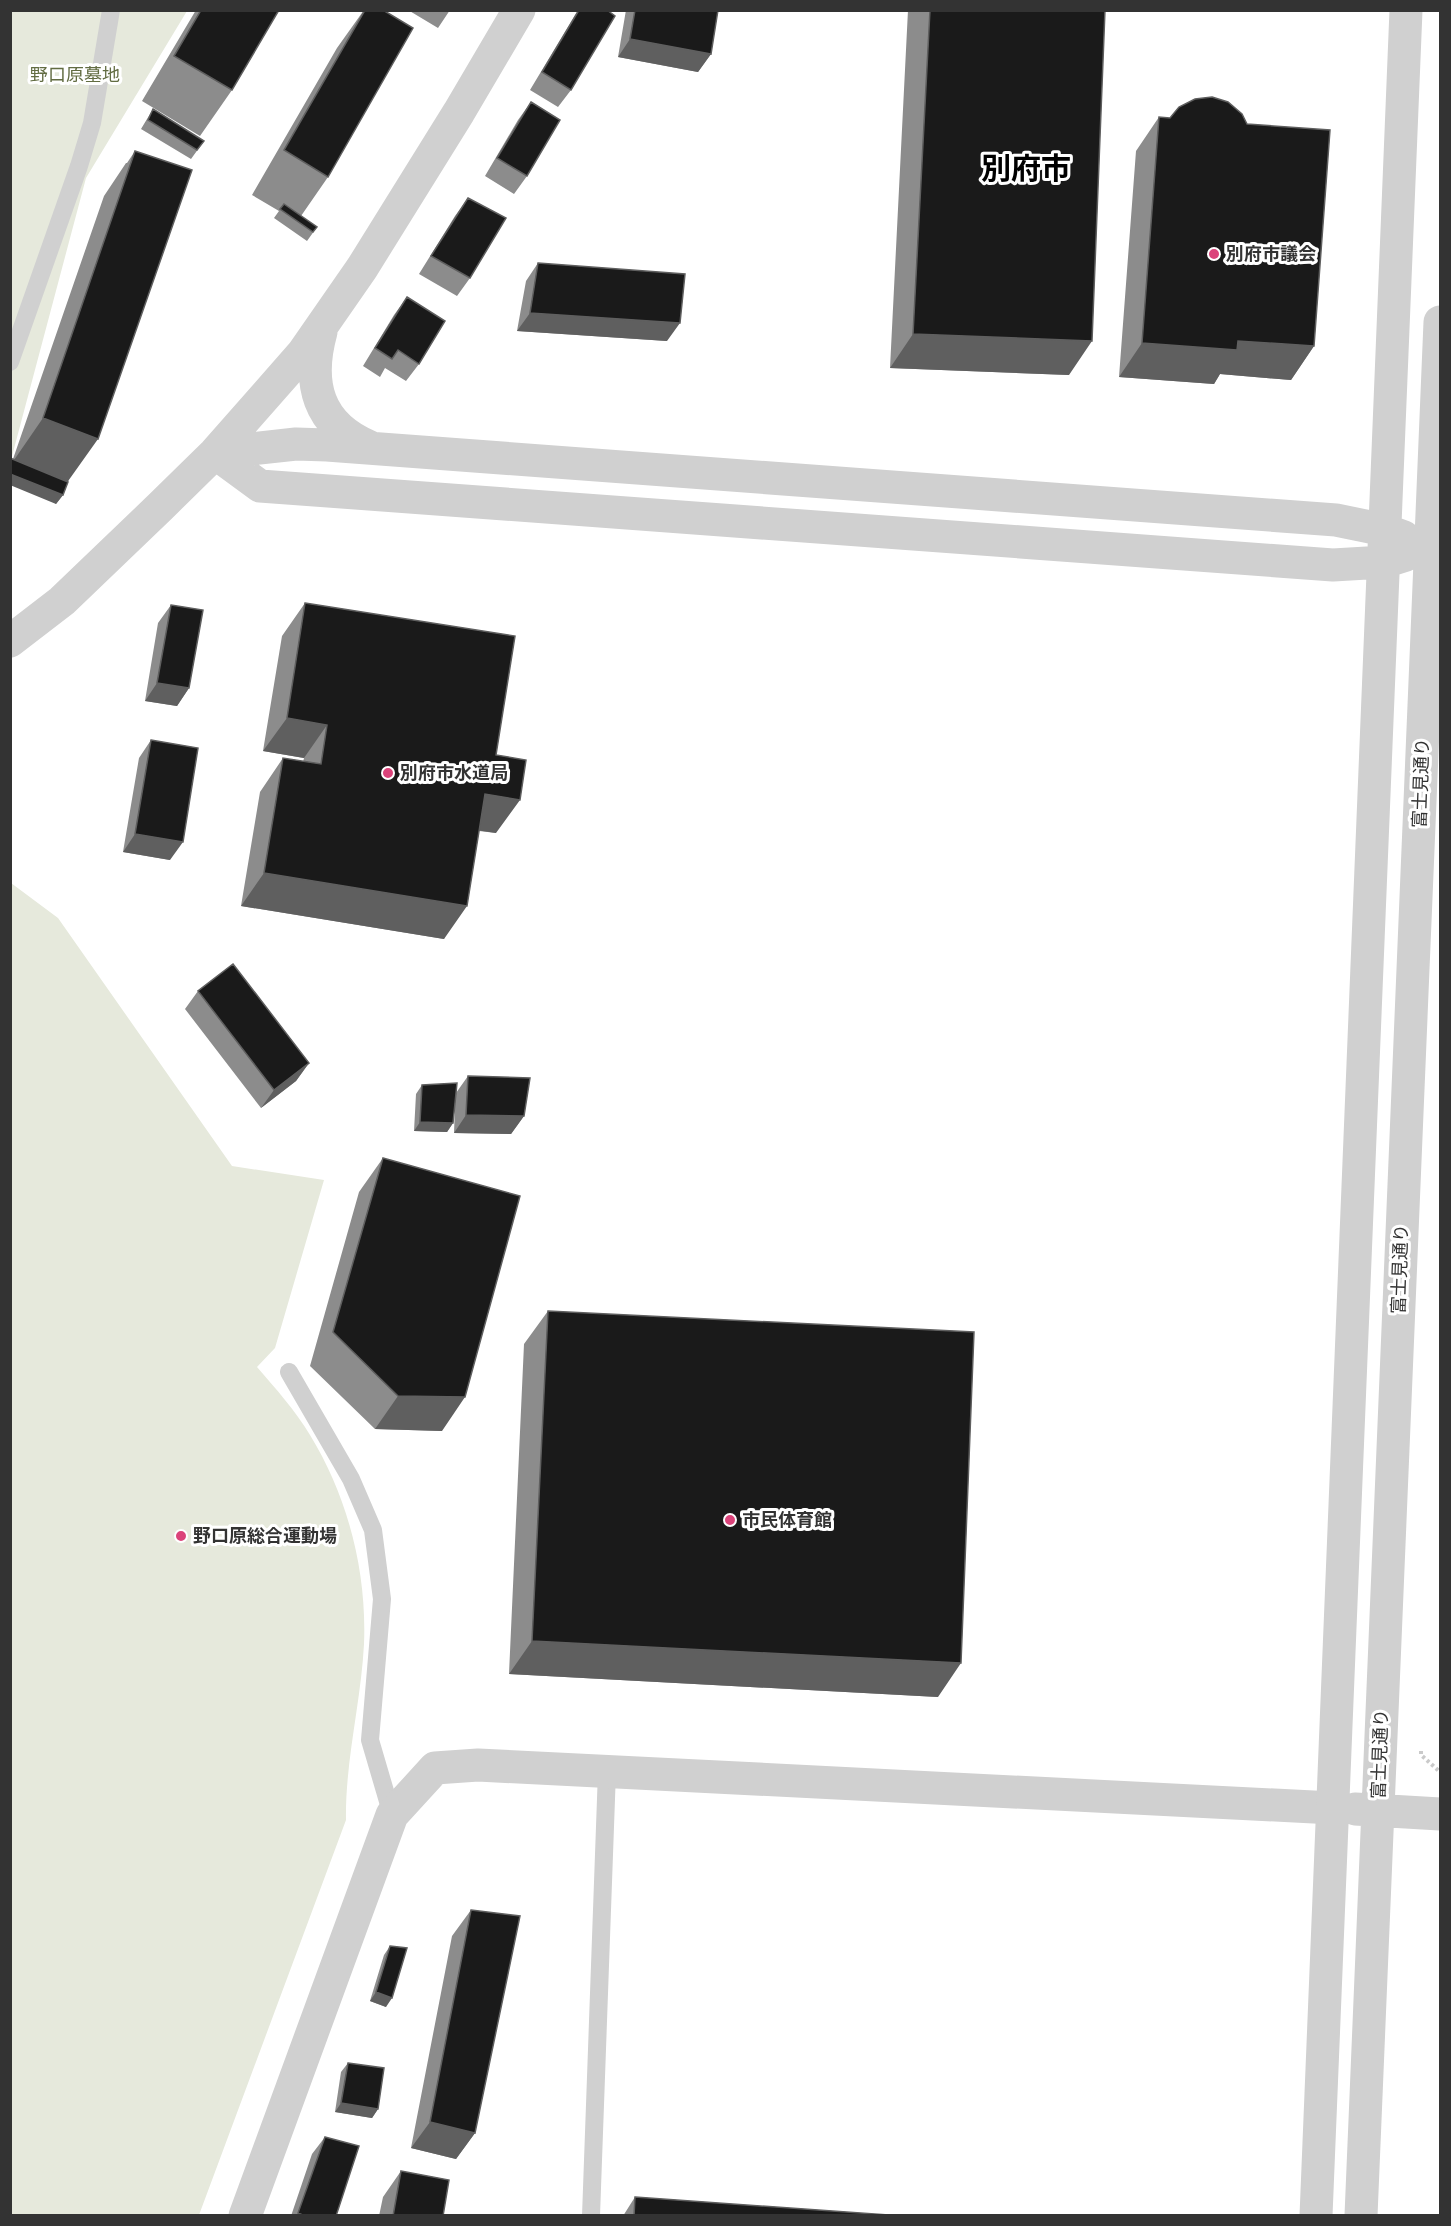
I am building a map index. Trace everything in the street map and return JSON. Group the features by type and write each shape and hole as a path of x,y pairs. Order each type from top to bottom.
{"street":[{"path":"10,641 62,601 214,453 276,386 322,327 362,268 453,122 519,10"},
{"path":"1316,2216 1406,10"},
{"name":"富士見通り","path":"1361,2216 1440,322"},
{"path":"322,327 315,352 314,375 317,390 330,417 341,431 376,449"},
{"path":"214,453 296,444 1336,520 1384,546"},
{"path":"214,453 260,486 1321,564 1384,546 1430,548"},
{"path":"245,2216 392,1815 435,1768 478,1765 1440,1814"}],"lane":[{"path":"10,362 92,123 111,10"},
{"path":"289,1372 351,1479 374,1530 382,1599 370,1740 392,1815"},
{"path":"591,2216 607,1771"}],"green space":[{"name":"野口原墓地","path":"11,11 187,11 86,178 11,460"},
{"name":"野口原総合運動場","path":"11,883 58,918 232,1166 324,1180 275,1348 257,1367 298,1417 323,1459 345,1509 358,1563 364,1617 364,1644 350,1754 346,1820 199,2215 11,2215"}],"building":[{"path":"201,10 279,10 232,90 174,56"},
{"path":"365,10 383,10 413,28 328,177 284,150"},
{"path":"579,10 607,10 615,16 571,90 542,72"},
{"path":"635,10 718,10 711,54 630,39"},
{"path":"930,10 1105,10 1092,341 913,334"},
{"name":"別府市議会","path":"1212,97 1228,102 1242,114 1247,124 1330,130 1314,346 1238,341 1237,350 1142,343 1159,117 1170,118 1179,107 1195,99"},
{"path":"531,102 560,120 527,176 497,158"},
{"path":"153,109 204,141 197,150 148,120"},
{"path":"135,151 192,170 98,439 43,418"},
{"path":"468,198 506,218 470,278 431,256"},
{"path":"284,204 317,227 313,232 280,209"},
{"path":"538,263 685,274 680,323 530,313"},
{"path":"407,297 445,321 419,364 398,350 392,359 375,348"},
{"path":"10,458 68,482 63,495 10,474"},
{"name":"別府市水道局","path":"305,603 515,636 496,755 526,760 520,800 485,794 467,906 264,873 283,758 321,764 327,725 287,718"},
{"path":"171,605 203,610 189,688 157,683"},
{"path":"151,740 198,748 183,842 135,834"},
{"path":"233,964 309,1063 274,1090 198,991"},
{"path":"468,1076 530,1078 524,1116 466,1115"},
{"path":"457,1083 453,1123 420,1122 422,1085"},
{"path":"383,1158 520,1196 465,1397 398,1396 333,1332"},
{"name":"市民体育館","path":"548,1311 974,1332 961,1663 532,1641"},
{"path":"471,1910 520,1916 475,2133 430,2122"},
{"path":"390,1946 407,1948 392,1998 376,1992"},
{"path":"348,2063 384,2068 378,2109 341,2103"},
{"path":"325,2137 359,2146 336,2216 305,2216 298,2213"},
{"path":"401,2171 449,2180 443,2216 393,2216"},
{"path":"635,2197 903,2216 634,2216"}],"place":[{"name":"別府市議会","path":"1214,254"},
{"name":"別府市水道局","path":"388,773"},
{"name":"市民体育館","path":"730,1520"},
{"name":"野口原総合運動場","path":"181,1536"}],"district":[{"name":"別府市","path":"1026,169"}]}
